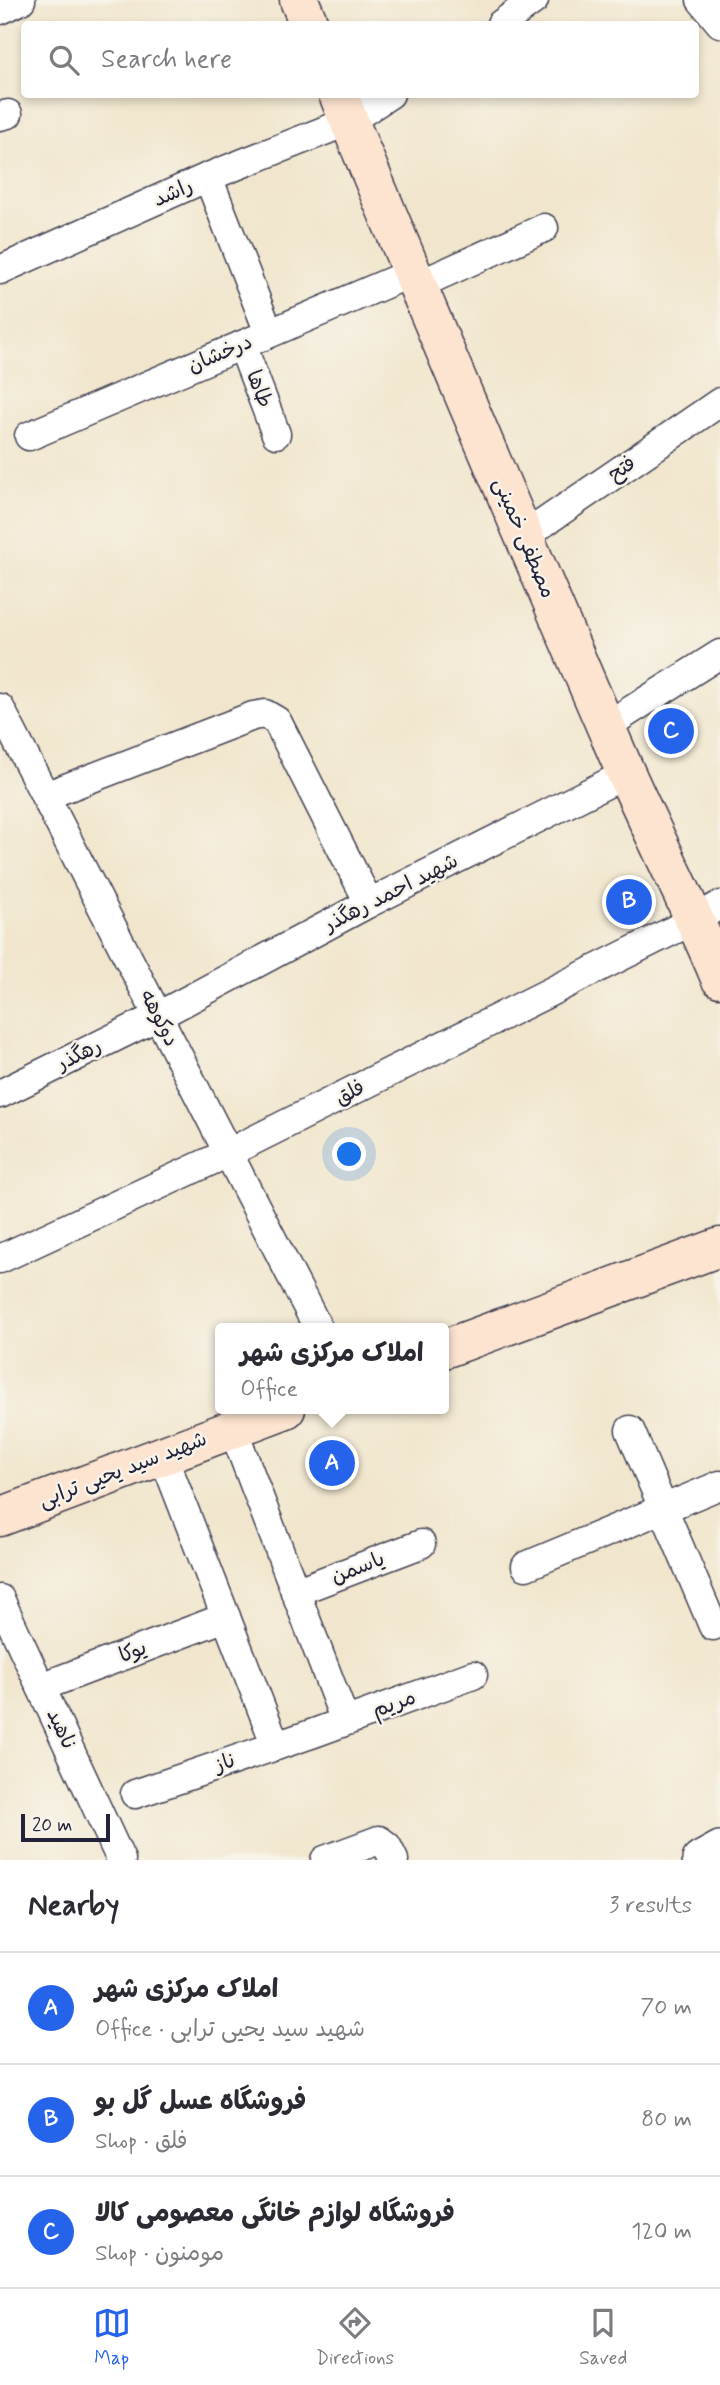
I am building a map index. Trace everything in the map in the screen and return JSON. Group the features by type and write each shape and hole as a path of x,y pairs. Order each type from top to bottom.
{"main road":[{"path":"299,0 308,21"},
{"name":"مصطفی خمینی","path":"343,108 413,279 626,774 708,912 720,978"},
{"path":"449,1347 720,1247"},
{"name":"شهید سید یحیی ترابی","path":"0,1517 273,1414"}],"street":[{"path":"0,10 22,0"},
{"path":"505,21 534,0"},
{"path":"701,0 720,23"},
{"path":"343,108 377,98"},
{"name":"راشد","path":"0,270 208,177 343,108"},
{"path":"208,177 269,333"},
{"name":"درخشان","path":"29,436 269,333 544,228"},
{"name":"طاها","path":"242,345 276,434"},
{"name":"فتح","path":"523,537 720,402"},
{"path":"606,726 720,654"},
{"name":"دوکوهه","path":"0,708 315,1323"},
{"path":"46,796 253,716 265,714 276,721 369,904"},
{"name":"شهید احمد رهگذر","path":"158,1016 369,904 626,774"},
{"name":"فلق","path":"0,1259 229,1153 708,912"},
{"name":"رهگذر","path":"0,1094 158,1016"},
{"path":"233,1429 345,1721"},
{"path":"630,1430 713,1626"},
{"path":"163,1455 276,1746"},
{"path":"526,1566 720,1485"},
{"name":"یاسمن","path":"295,1592 421,1544"},
{"name":"ناهید","path":"0,1599 121,1860"},
{"name":"یوکا","path":"41,1687 226,1617"},
{"name":"مریم","path":"314,1733 474,1675"},
{"name":"ناز","path":"135,1794 314,1733"},
{"path":"325,1860 379,1840 389,1851"},
{"path":"699,1860 720,1849"}],"place":[{"name":"فروشگاه لوازم خانگی معصومی کالا","path":"671,731"},
{"name":"فروشگاه عسل گل بو","path":"629,902"},
{"name":"املاک مرکزی شهر","path":"332,1463"}]}
